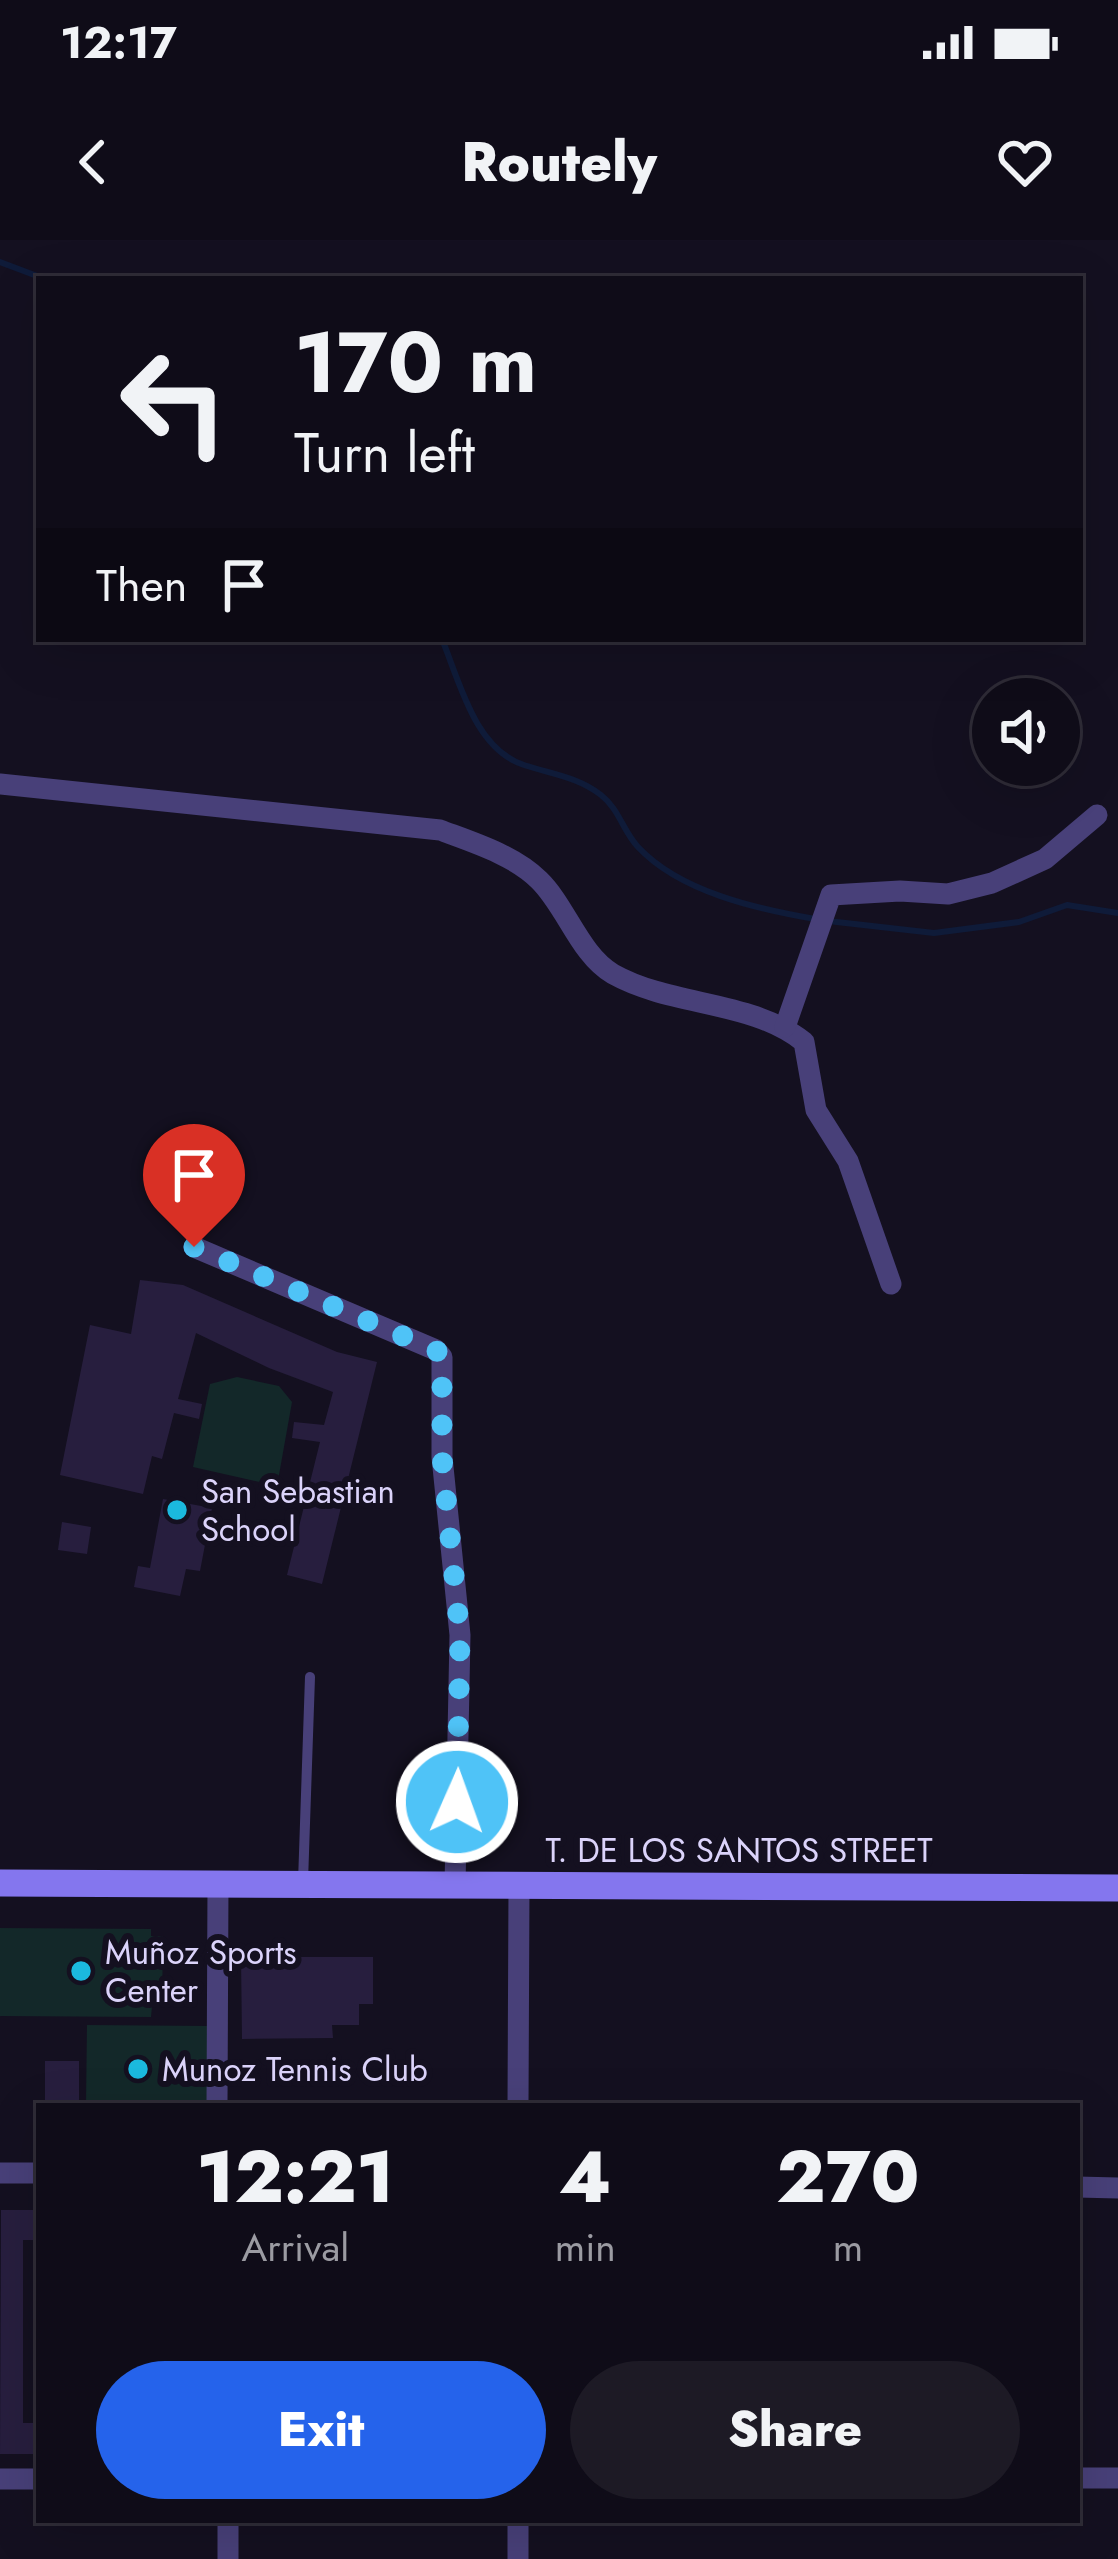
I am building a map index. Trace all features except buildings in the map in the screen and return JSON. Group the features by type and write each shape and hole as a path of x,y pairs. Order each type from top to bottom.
{"main road":[{"name":"T. DE LOS SANTOS STREET","path":"0,1882 1118,1888"}],"street":[{"path":"0,784 440,830 482,846 538,878 608,972 647,989 785,1027 804,1042 816,1110 848,1161 891,1284"},
{"path":"785,1027 831,895 948,894 992,883 1045,859 1097,815"},
{"path":"194,1247 436,1350 442,1357 443,1477 460,1635 455,1886"},
{"path":"217,2103 218,1884"},
{"path":"518,2103 519,1885"},
{"path":"0,2173 36,2173"},
{"path":"1080,2187 1118,2188"},
{"path":"1080,2478 1118,2478"},
{"path":"0,2479 36,2479"},
{"path":"228,2523 228,2559"},
{"path":"518,2523 518,2559"}],"lane":[{"path":"303,1885 310,1677"}],"green space":[{"path":"237,1377 279,1386 292,1402 277,1486 193,1467 210,1384"},
{"name":"Muñoz Sports Center","path":"0,1928 151,1929 151,1936 163,1936 162,2006 152,2006 151,2017 0,2016"},
{"name":"Munoz Tennis Club","path":"87,2025 208,2026 208,2103 86,2103"}],"waterway":[{"path":"0,262 37,276"},
{"path":"443,642 471,712 507,757 574,780 601,795 638,847 675,876 745,904 815,919"},
{"path":"828,921 934,933 1019,922 1067,905 1118,913"}],"place":[{"name":"San Sebastian School","path":"177,1510"},
{"name":"Muñoz Sports Center","path":"81,1971"},
{"name":"Munoz Tennis Club","path":"138,2069"}],"route":[{"path":"194,1247 436,1350 442,1357 442,1457 460,1635 457,1802"}]}
